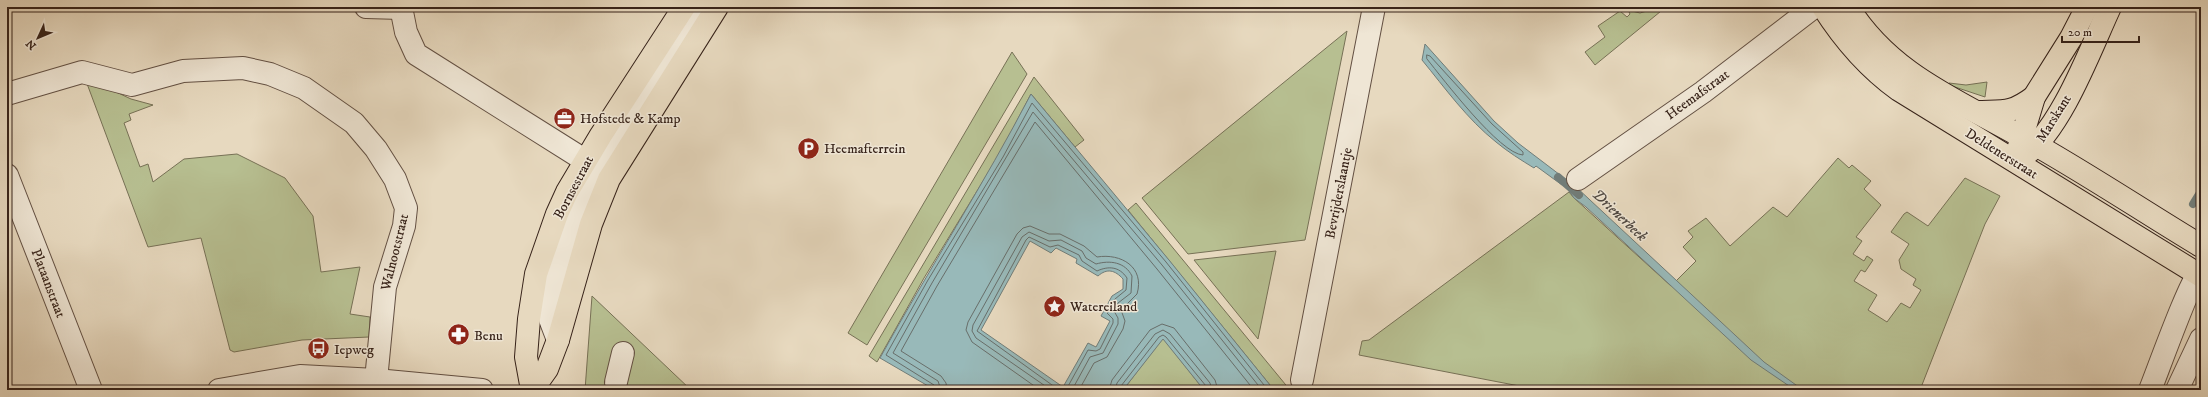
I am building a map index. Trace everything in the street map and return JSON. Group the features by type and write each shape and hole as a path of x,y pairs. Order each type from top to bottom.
{"main road":[{"name":"Bornsestraat","path":"532,390 526,357 536,274 557,214 567,192 586,161 684,7"},
{"name":"Bornsestraat","path":"532,390 547,369 558,340 591,224 609,179 718,7"},
{"name":"Deldenerstraat","path":"1823,7 1853,49 1878,74 1899,90 2200,274"},
{"name":"Deldenerstraat","path":"1848,7 1870,38 1890,58 1912,76 2029,141 2201,246"},
{"name":"Marskant","path":"1977,112 2014,110 2034,97 2072,38 2087,7"},
{"name":"Marskant","path":"2016,161 2029,141 2057,116 2110,7"},
{"name":"Marskant","path":"2029,141 2034,97"}],"street":[{"path":"366,7 401,8 406,32 416,54 586,161"},
{"name":"Bornsestraat","path":"558,340 550,319 557,275 571,223 583,196 609,148 700,7"},
{"name":"Bevrijderslaantje","path":"1302,380 1374,7"},
{"name":"Heemafstraat","path":"1578,179 1703,92 1814,7"},
{"name":"Walnootstraat","path":"7,94 82,72 132,85 183,71 243,68 270,74 304,88 354,123 376,149 391,173 406,208 404,226 385,287 376,380"},
{"name":"Plataanstraat","path":"7,175 91,390"},
{"path":"2150,390 2200,274"},
{"path":"2177,390 2201,339"},
{"path":"616,382 623,353"},
{"path":"219,390 300,376 376,380 482,390"}],"green space":[{"path":"1660,7 1666,7 1595,65 1585,52 1605,37 1598,26 1620,11 1627,17 1630,14 1628,10 1640,13"},
{"path":"1347,31 1305,240 1188,254 1142,198"},
{"path":"1012,52 1027,74 867,345 848,333"},
{"path":"1034,77 1084,140 1075,147 1031,94 999,155 924,278 877,362 869,356"},
{"path":"86,81 97,83 131,99 153,105 129,114 131,120 124,123 140,167 148,164 153,182 184,159 237,154 285,178 313,216 321,272 360,267 350,314 370,317 369,337 302,340 234,352 230,350 201,238 148,247"},
{"path":"1987,82 1985,97 1949,85 1949,83 1966,85"},
{"path":"1838,158 1849,168 1852,165 1871,181 1864,189 1881,205 1856,237 1862,241 1853,254 1864,261 1867,256 1873,260 1865,272 1861,270 1854,281 1877,295 1868,310 1887,322 1901,303 1910,308 1921,290 1913,285 1916,279 1901,269 1899,260 1909,244 1891,232 1904,214 1907,212 1928,226 1965,178 2000,196 1985,224 1920,390 1540,390 1359,355 1362,341 1369,340 1569,192 1671,286 1696,261 1683,247 1693,237 1688,231 1706,218 1730,246 1773,207 1787,217"},
{"path":"1136,203 1290,390 1274,390 1128,210"},
{"path":"1276,251 1258,339 1194,260"},
{"path":"592,296 691,390 585,390"},
{"path":"1163,338 1204,390 1123,390"}],"water":[{"path":"1425,44 1494,121 1518,143 1568,181 1562,185 1536,166 1534,168 1515,156 1485,133 1457,103 1422,60"},
{"path":"1031,94 1169,260 1274,390 1204,390 1163,339 1123,390 935,390 880,358 1013,128","holes":["1030,241 1051,253 1056,248 1077,259 1076,263 1098,276 1101,273 1111,271 1123,279 1123,289 1112,296 1101,316 1110,321 1096,347 1088,343 1063,387 981,330"]},
{"path":"1575,186 1764,362 1803,390 1795,390 1751,360 1586,207 1574,198 1569,191"}],"waterway":[{"name":"Drienerbeek","path":"1558,177 1579,195"},
{"path":"2193,204 2201,191"}],"place":[{"name":"Hofstede & Kamp","path":"564,118"},
{"name":"Heemafterrein","path":"809,148"},
{"name":"Watereiland","path":"1054,306"},
{"name":"Benu","path":"458,335"},
{"name":"Iepweg","path":"318,349"}]}
